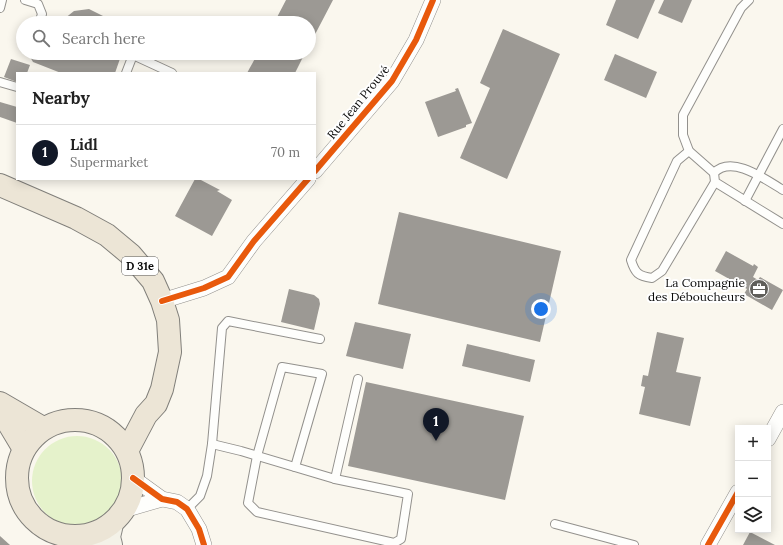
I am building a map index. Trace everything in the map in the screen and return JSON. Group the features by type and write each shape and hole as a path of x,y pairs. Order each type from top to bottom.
{"main road":[{"name":"D 31e","path":"0,186 76,218 107,235 131,255 153,281 162,301 168,320 170,352 162,388 156,404 146,415"},
{"path":"0,403 43,428"},
{"path":"0,409 24,449"},
{"path":"106,428 146,415"},
{"path":"127,451 146,415"},
{"path":"110,545 109,537 131,494 134,478 132,464 127,451 118,438 106,428 92,422 75,419 59,422 43,428 32,438 24,449 17,467 16,485 22,503 32,519 47,530 88,541 118,517"}],"street":[{"name":"Rue Jean Prouvé","path":"316,169 392,80 416,40 433,0"},
{"path":"162,301 204,288 228,277 254,241 307,180"},
{"path":"771,434 783,412"},
{"path":"134,478 162,499 177,502 187,509 199,529 204,545"},
{"path":"708,545 735,497"},
{"path":"118,517 162,499"}],"lane":[{"path":"0,8 2,0"},
{"path":"25,0 38,4 41,16"},
{"path":"689,151 677,161 631,260 634,270 642,277 652,278 662,271 715,182 714,173 689,151 683,135 683,115 741,8 748,0"},
{"path":"126,72 131,60"},
{"path":"144,60 170,72"},
{"path":"0,82 16,87"},
{"path":"745,201 783,129"},
{"path":"714,173 718,169 731,166 740,168 759,176 783,190"},
{"path":"715,182 783,224"},
{"path":"187,509 200,496 207,476 212,444 222,328 228,321 320,339"},
{"path":"212,444 258,456 335,479 408,494 401,538 394,543 257,512 248,503 258,456 282,366 322,374 295,467"},
{"path":"335,479 358,379"},
{"path":"555,524 634,545"}],"green space":[{"path":"77,436 94,439 109,449 119,464 122,481 119,498 109,513 94,523 77,526 60,523 45,513 35,498 32,481 35,464 45,449 60,439"}],"building":[{"path":"286,0 333,0 316,33 316,16 278,16"},
{"path":"616,0 655,0 638,39 606,25"},
{"path":"664,0 692,0 682,23 658,13"},
{"path":"89,9 103,16 68,16 74,11"},
{"path":"503,29 560,54 507,179 460,158 490,88 480,83"},
{"path":"615,54 657,72 646,98 604,80"},
{"path":"11,59 30,65 27,72 16,72 16,82 4,77"},
{"path":"32,60 120,60 115,72 58,72 33,62"},
{"path":"254,60 302,60 296,72 248,72"},
{"path":"458,88 472,123 466,125 466,127 438,137 425,102 456,91 455,89"},
{"path":"0,102 16,107 16,123 0,117"},
{"path":"194,180 201,180 220,190 217,191 232,200 212,236 175,216"},
{"path":"399,212 561,251 540,342 378,304"},
{"path":"726,251 753,266 754,264 758,267 753,277 758,280 760,277 783,290 772,310 744,294 747,289 715,271"},
{"path":"289,289 314,295 319,299 320,304 314,330 281,322"},
{"path":"355,322 411,334 403,369 346,356"},
{"path":"657,332 684,338 676,372 701,377 690,426 639,414 645,387 641,386 643,375 648,376"},
{"path":"467,344 535,360 530,382 462,366"},
{"path":"366,382 524,416 505,500 348,466"},
{"path":"749,533 752,533 775,545 743,545"},
{"path":"0,536 10,545 0,545"}],"cycle path":[{"path":"316,170 392,81 416,40 433,0"},
{"path":"162,301 204,288 228,277 254,241 307,180"},
{"path":"133,478 162,499 177,502 187,509 199,529 204,545"},
{"path":"708,545 735,497"}],"place":[{"name":"La Compagnie des Déboucheurs","path":"759,289"},
{"name":"Lidl","path":"436,441"}]}
